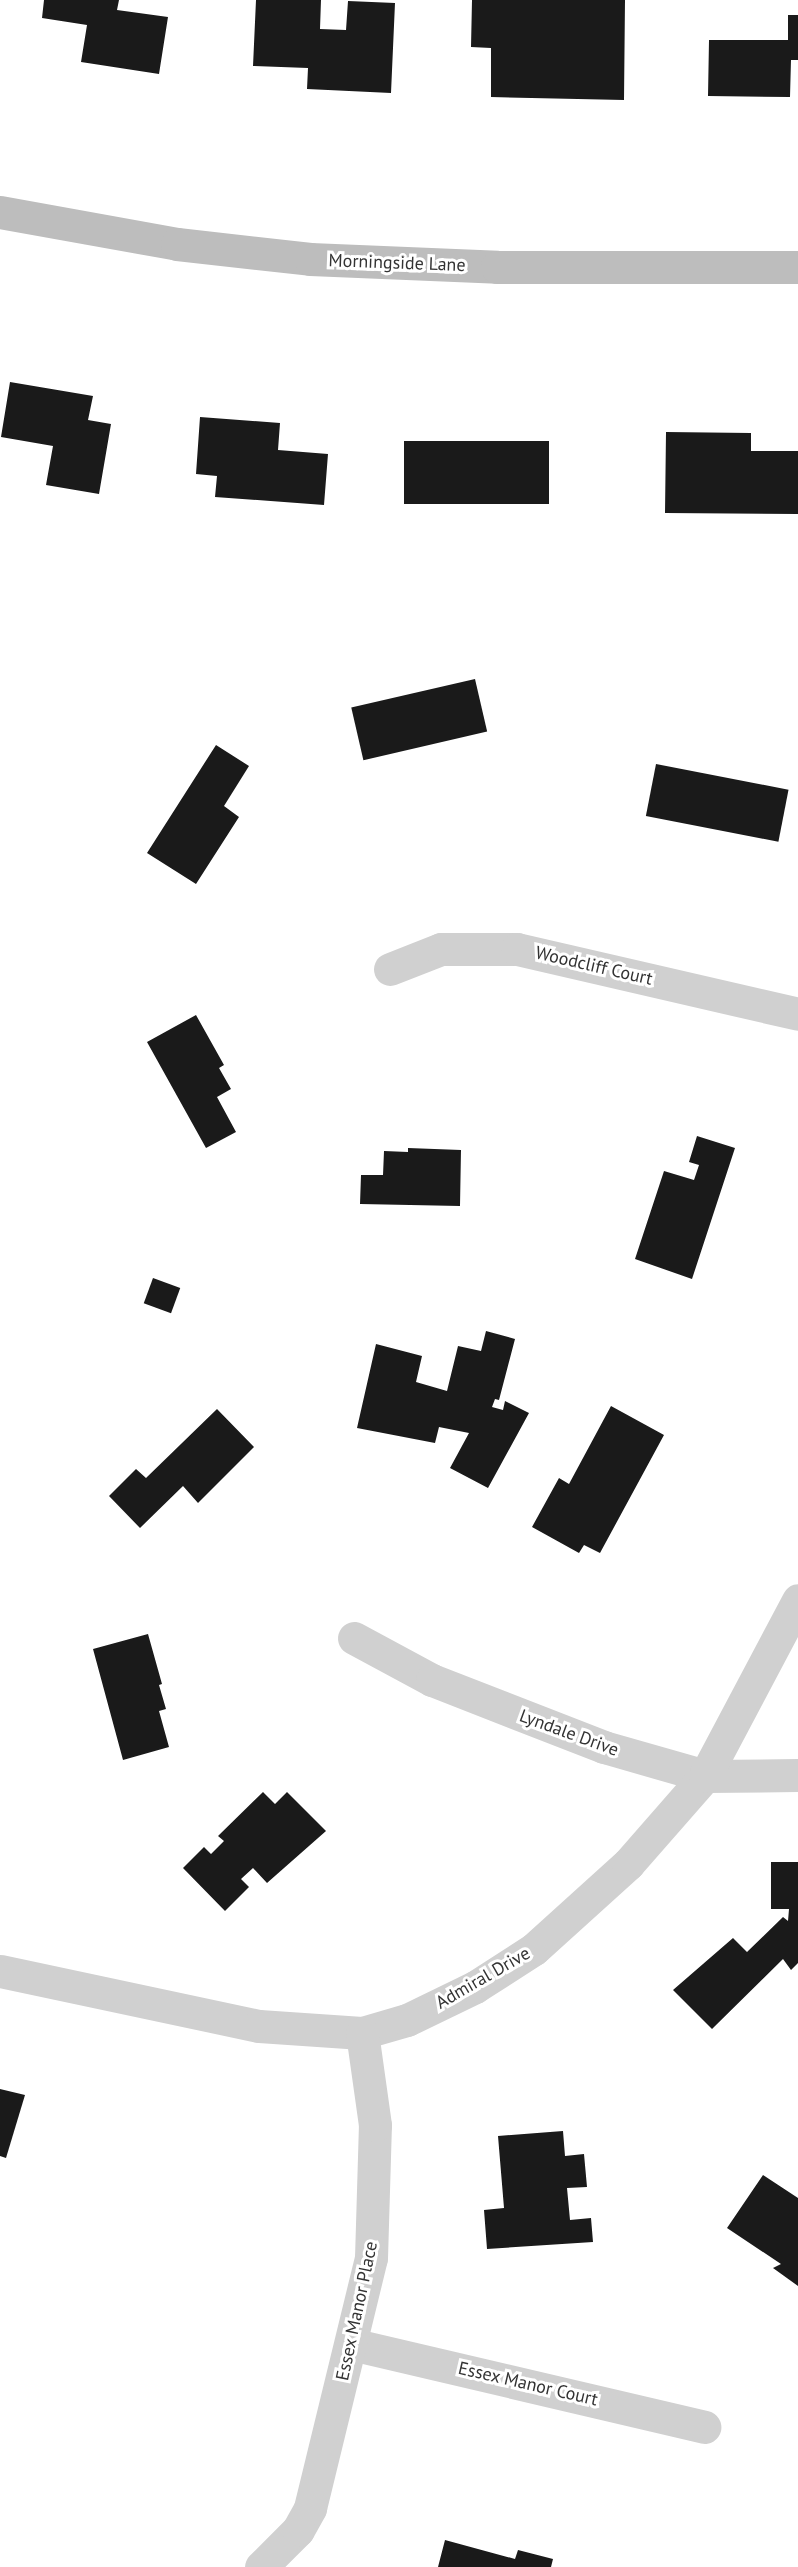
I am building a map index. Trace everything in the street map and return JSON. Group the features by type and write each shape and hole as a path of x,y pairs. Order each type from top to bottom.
{"main road":[{"name":"Morningside Lane","path":"0,212 177,244 310,259 497,267 798,267"}],"street":[{"name":"Woodcliff Court","path":"390,969 441,949 517,949 798,1014"},
{"name":"Admiral Drive","path":"0,1971 259,2026 362,2033 407,2020 475,1987 534,1949 628,1864 705,1776 798,1600"},
{"name":"Lyndale Drive","path":"354,1638 464,1693 603,1748 705,1776 798,1775"},
{"name":"Essex Manor Place","path":"261,2567 298,2530 310,2508 370,2258 376,2199 375,2126 362,2033"},
{"name":"Essex Manor Court","path":"351,2344 704,2427"}],"building":[{"path":"44,0 119,0 117,10 168,17 159,74 81,62 87,25 42,18"},
{"path":"256,0 321,0 320,29 346,30 348,1 395,3 391,93 307,89 308,68 253,66"},
{"path":"472,0 625,0 624,100 491,97 491,48 471,47"},
{"path":"788,15 798,15 798,60 791,60 790,97 708,96 709,40 788,40"},
{"path":"10,382 93,396 88,420 111,424 99,494 46,485 53,446 1,437"},
{"path":"200,417 280,423 278,450 328,454 324,505 215,497 217,476 196,474"},
{"path":"666,432 751,433 751,451 798,451 798,514 665,513"},
{"path":"404,441 549,441 549,504 404,504"},
{"path":"475,679 487,732 363,760 351,708"},
{"path":"216,745 249,766 224,806 239,817 196,884 147,853"},
{"path":"656,764 789,790 778,842 646,816"},
{"path":"196,1015 224,1065 219,1068 231,1089 217,1097 236,1132 206,1148 147,1042"},
{"path":"697,1136 735,1148 692,1279 635,1259 664,1171 694,1180 699,1165 689,1162"},
{"path":"408,1148 461,1150 460,1206 360,1204 361,1175 383,1175 384,1151 408,1152"},
{"path":"153,1278 180,1288 171,1313 144,1303"},
{"path":"486,1331 515,1339 499,1400 495,1399 492,1407 503,1410 505,1401 529,1413 488,1488 450,1468 469,1433 439,1427 435,1443 357,1428 376,1344 422,1356 416,1382 447,1391 458,1346 481,1351"},
{"path":"611,1406 664,1435 600,1553 584,1545 579,1553 532,1527 559,1478 569,1484"},
{"path":"217,1409 254,1447 198,1503 183,1486 140,1528 109,1496 136,1469 146,1478"},
{"path":"148,1634 162,1684 159,1685 166,1709 159,1711 169,1747 123,1760 93,1649"},
{"path":"263,1792 275,1804 287,1792 326,1831 267,1883 253,1868 241,1879 249,1887 225,1911 183,1868 204,1847 211,1854 224,1841 218,1836"},
{"path":"771,1862 798,1862 798,1963 791,1970 783,1959 712,2029 673,1990 733,1938 747,1952 783,1917 788,1921 789,1909 771,1909"},
{"path":"0,2089 25,2095 6,2158 0,2156"},
{"path":"563,2131 565,2156 584,2154 587,2187 567,2188 570,2220 591,2218 593,2242 487,2249 484,2210 504,2208 498,2136"},
{"path":"763,2175 798,2198 798,2286 773,2268 781,2264 727,2228"},
{"path":"445,2540 515,2559 518,2550 553,2559 551,2567 438,2567"}]}
